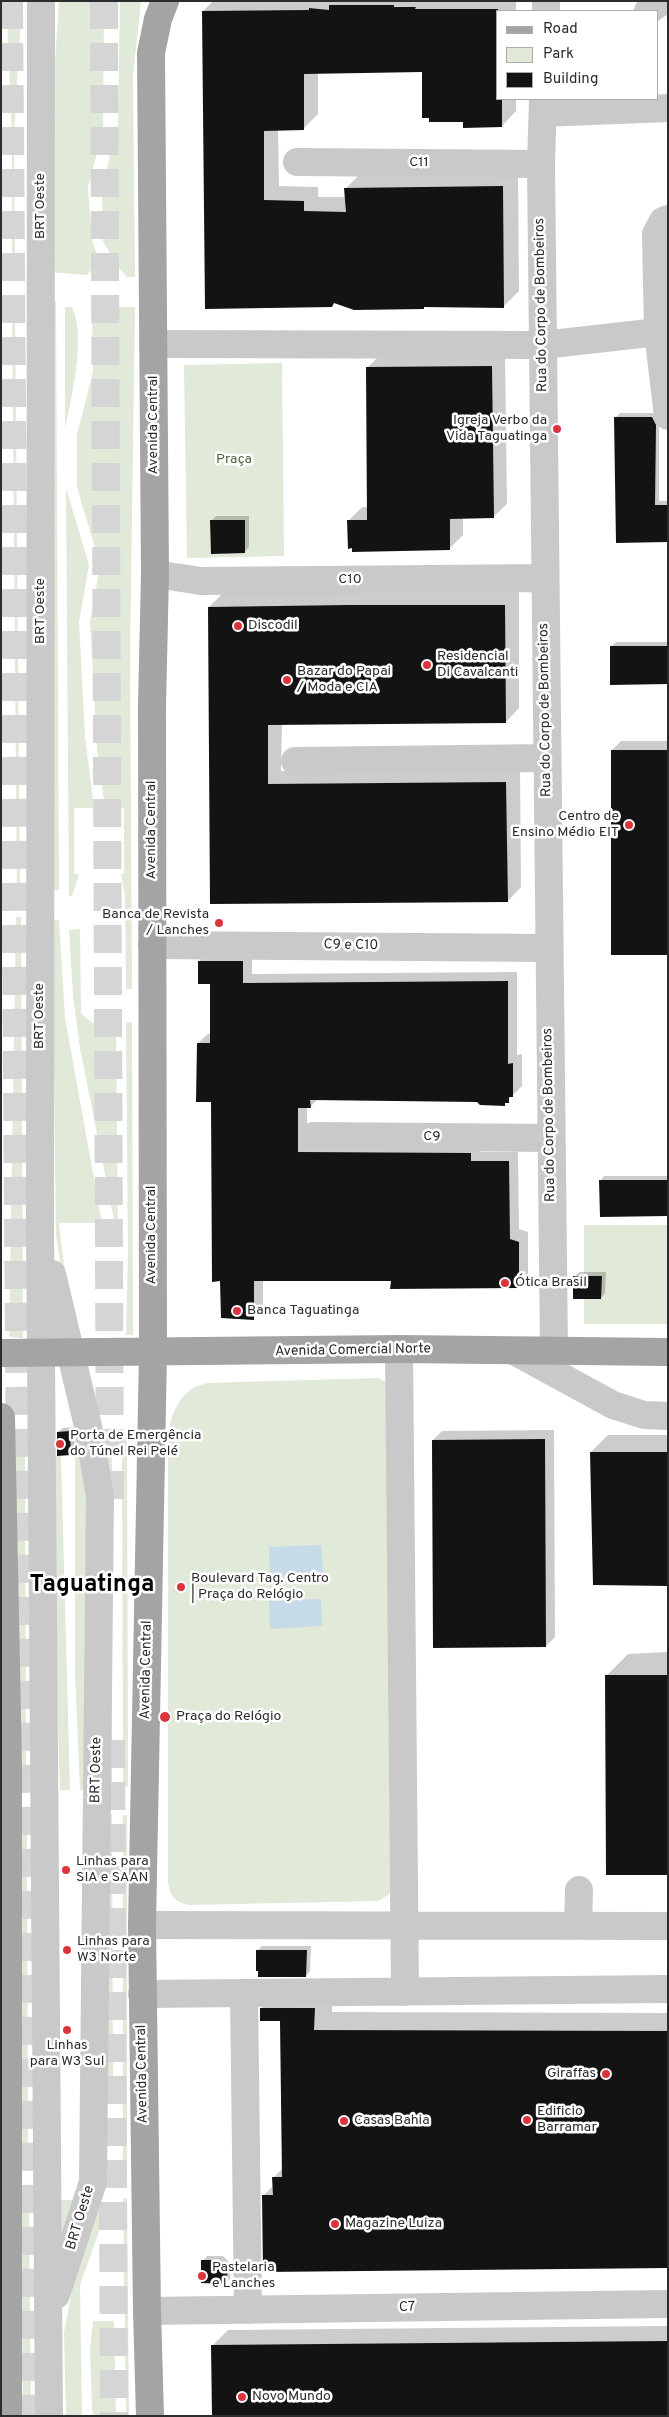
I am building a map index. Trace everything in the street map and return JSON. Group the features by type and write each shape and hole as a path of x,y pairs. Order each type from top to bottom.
{"main road":[{"name":"Avenida Central","path":"150,2416 142,1994 140,1352 152,945 152,706 155,574 151,53 158,19 165,1"},
{"name":"Avenida Comercial Norte","path":"20,1353 399,1350 668,1352"},
{"path":"1,1417 8,1765 4,2140 8,2416"}],"street":[{"name":"BRT Oeste","path":"41,1 40,1221 20,1353 49,2318 49,2416"},
{"path":"649,10 662,1"},
{"path":"543,106 634,104 668,108"},
{"name":"Rua do Corpo de Bombeiros","path":"543,106 541,164 550,1138 554,1352"},
{"name":"C11","path":"297,162 541,164"},
{"path":"668,219 663,221 656,234 658,332 668,416"},
{"path":"154,344 543,345 658,332"},
{"name":"C10","path":"155,574 200,581 545,578"},
{"path":"295,761 547,758"},
{"name":"C9 e C10","path":"152,945 549,948"},
{"name":"C9","path":"313,1136 550,1138"},
{"name":"BRT Oeste","path":"40,1221 69,1353 88,1426 100,1496 93,2182 49,2318"},
{"path":"399,1350 404,1992"},
{"path":"516,1352 613,1404 644,1415 668,1416"},
{"path":"578,1925 579,1890"},
{"path":"142,1925 668,1926"},
{"path":"142,1994 668,1989"},
{"path":"244,1993 248,2310"},
{"name":"C7","path":"147,2311 668,2304"}],"green space":[{"path":"2,1 22,1 14,133 15,276 12,276 12,133 7,19"},
{"path":"59,1 104,1 103,130 88,187 92,240 99,260 87,275 49,272 49,154"},
{"path":"120,1 141,1 133,76 135,277 127,277 117,266 103,241 102,185 118,128"},
{"path":"12,299 15,299 20,894 17,894"},
{"path":"49,301 56,301 59,890 52,890"},
{"path":"65,307 72,307 76,319 78,349 65,428"},
{"path":"98,307 135,307 130,654 132,989 126,989 125,896 121,874 124,873 124,808 105,808 97,748 90,622 100,565 77,487 77,435 93,372 92,317"},
{"name":"Praça","path":"282,363 284,556 187,558 184,365"},
{"path":"66,488 89,565 79,622 85,737 94,808 74,808 74,874 79,874 72,896 69,896"},
{"path":"16,917 21,917 23,1338 9,1337"},
{"path":"52,920 59,920 65,1018 102,1223 59,1223 65,1276 63,1279 56,1236"},
{"path":"80,929 81,1013 92,1023 116,1023 118,1240 80,1048 73,996 69,930"},
{"path":"126,1022 132,1022 133,1335 126,1335 128,1256"},
{"path":"584,1225 668,1225 668,1324 584,1324"},
{"name":"Praça do Relógio","path":"378,1378 388,1383 390,1894 378,1901 188,1905 176,1900 170,1891 168,1882 168,1433 173,1416 185,1395 198,1386 207,1383"},
{"path":"70,1431 77,1431 88,1499 85,1790 80,1790 75,1672 75,1456 71,1456"},
{"path":"100,1437 112,1437 112,1783 107,1784"},
{"path":"120,1437 127,1437 128,1786 123,1786 122,1444"},
{"path":"10,1456 25,1456 26,1781 20,1782"},
{"path":"50,1456 61,1456 70,1790 60,1790"},
{"path":"107,1814 112,1814 113,2083 108,2088"},
{"path":"123,1815 127,1815 127,2168 123,2168"},
{"path":"19,1821 27,1821 28,2168 21,2168"},
{"path":"123,2198 127,2198 129,2416 126,2416"},
{"path":"21,2200 29,2200 31,2416 23,2416"},
{"path":"55,2200 73,2200 58,2248"},
{"path":"100,2201 102,2223 80,2285 82,2416 66,2416 64,2332 74,2281"},
{"path":"93,2321 114,2321 116,2416 94,2416 92,2410 90,2349"}],"water":[{"path":"321,1545 323,1574 270,1576 269,1547"},
{"path":"321,1599 322,1626 270,1629 269,1601"}],"building":[{"path":"329,5 394,5 394,7 416,7 415,9 498,9 497,100 502,100 502,127 463,128 463,122 429,122 429,118 422,118 422,72 304,74 304,130 264,131 264,200 304,201 304,211 346,212 344,188 503,186 504,308 424,307 424,309 354,310 334,303 332,307 205,309 202,11 309,10 309,8 329,10"},
{"path":"492,366 494,518 450,519 450,550 352,552 352,548 348,549 347,520 367,520 366,367"},
{"path":"614,417 652,417 656,425 655,505 668,505 668,542 616,543"},
{"path":"210,520 245,520 245,553 211,554"},
{"path":"505,605 506,723 268,725 268,784 506,782 508,902 210,904 208,607"},
{"path":"610,646 668,646 668,684 610,685"},
{"path":"611,750 668,750 668,955 611,955"},
{"path":"198,961 243,961 243,983 508,981 508,1064 513,1063 513,1097 509,1097 509,1103 505,1103 505,1106 480,1105 477,1102 310,1100 311,1108 298,1108 298,1152 471,1153 471,1161 509,1161 510,1239 519,1242 519,1288 390,1289 391,1281 254,1281 254,1320 221,1318 220,1281 212,1282 211,1102 196,1102 197,1043 210,1043 210,984 198,984"},
{"path":"599,1180 668,1180 668,1216 600,1217"},
{"path":"573,1276 602,1276 601,1299 573,1299"},
{"name":"Porta de Emergência do Túnel Rei Pelé","path":"70,1431 71,1455 57,1456 57,1432"},
{"path":"545,1439 546,1647 433,1648 432,1440"},
{"path":"590,1452 668,1452 668,1586 593,1585"},
{"path":"605,1675 668,1675 668,1875 606,1875"},
{"path":"256,1950 307,1950 306,1977 258,1977 258,1971 256,1971"},
{"path":"260,2008 315,2008 314,2030 668,2031 668,2268 263,2272 262,2195 273,2195 272,2177 282,2177 280,2021 260,2021"},
{"path":"201,2260 219,2260 228,2269 226,2284 201,2283"},
{"path":"668,2341 668,2416 212,2416 211,2345"}],"tunnel":[{"path":"9,1 27,2416"},
{"path":"104,1 110,1507"},
{"path":"111,1740 114,2416"}],"place":[{"name":"Igreja Verbo da Vida Taguatinga","path":"557,429"},
{"name":"Discodil","path":"238,626"},
{"name":"Residencial Di Cavalcanti","path":"427,665"},
{"name":"Bazar do Papai / Moda e CIA","path":"287,680"},
{"name":"Centro de Ensino Médio EIT","path":"629,825"},
{"name":"Banca de Revista / Lanches","path":"219,923"},
{"name":"Ótica Brasil","path":"505,1283"},
{"name":"Banca Taguatinga","path":"237,1311"},
{"name":"Porta de Emergência do Túnel Rei Pelé","path":"60,1444"},
{"name":"Boulevard Tag. Centro | Praça do Relógio","path":"181,1587"},
{"name":"Praça do Relógio","path":"165,1717"},
{"name":"Linhas para SIA e SAAN","path":"66,1870"},
{"name":"Linhas para W3 Norte","path":"67,1950"},
{"name":"Linhas para W3 Sul","path":"67,2030"},
{"name":"Giraffas","path":"606,2074"},
{"name":"Edificio Barramar","path":"527,2120"},
{"name":"Casas Bahia","path":"344,2121"},
{"name":"Magazine Luiza","path":"335,2224"},
{"name":"Pastelaria e Lanches","path":"202,2276"},
{"name":"Novo Mundo","path":"242,2397"}],"district":[{"name":"Taguatinga","path":"92,1586"}]}
